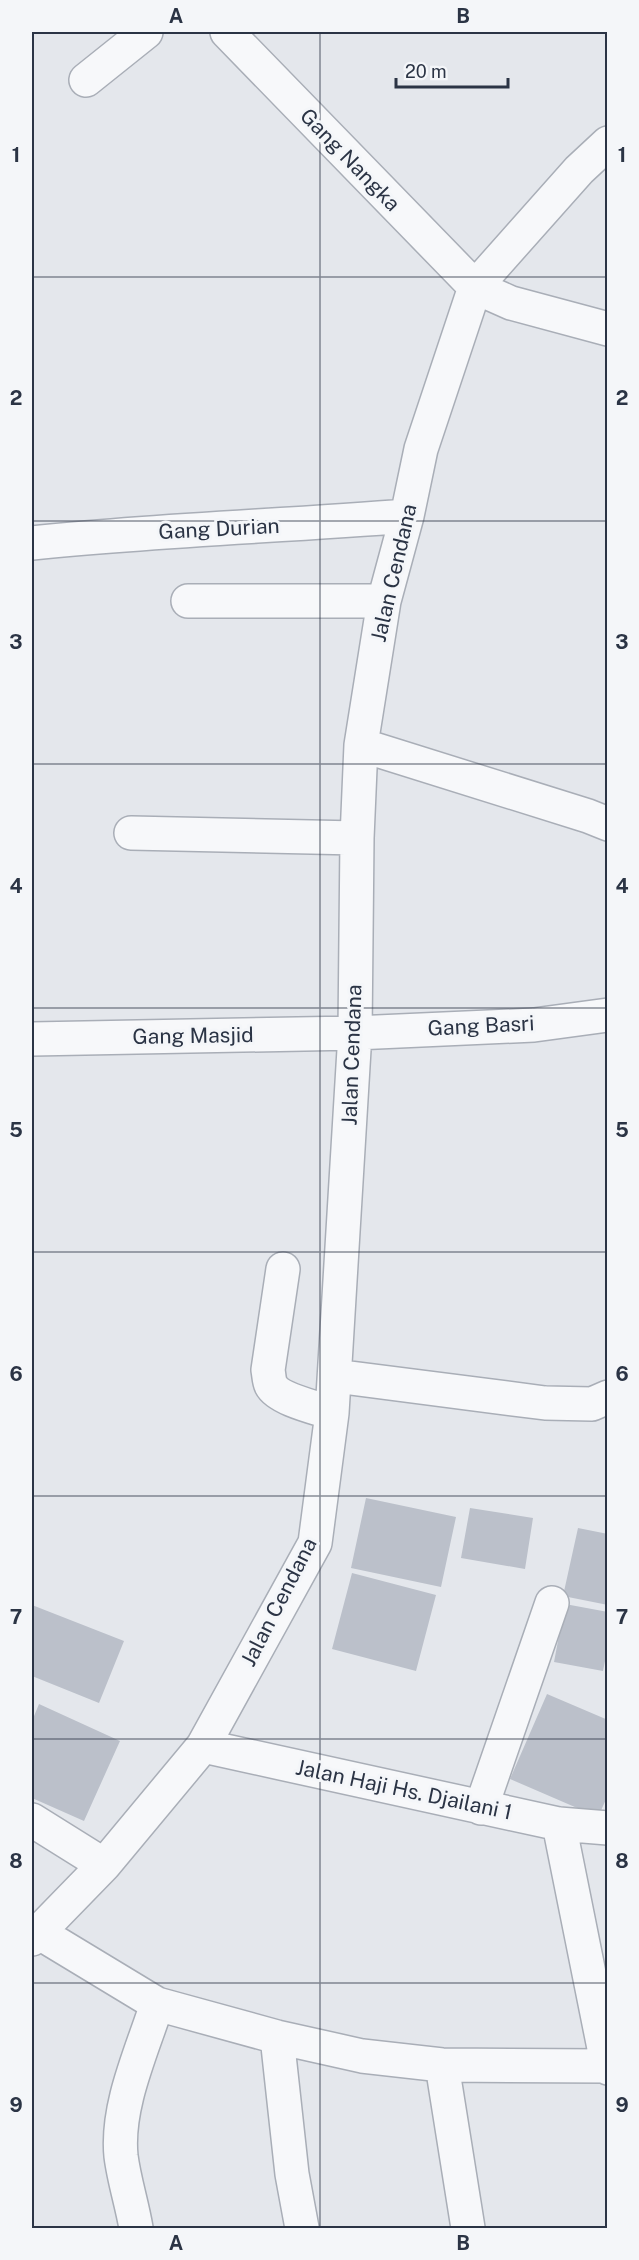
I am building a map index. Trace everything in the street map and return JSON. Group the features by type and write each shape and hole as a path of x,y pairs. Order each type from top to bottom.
{"street":[{"path":"86,80 146,32"},
{"name":"Gang Nangka","path":"227,32 475,287"},
{"name":"Jalan Cendana","path":"35,1935 104,1865 202,1746 315,1543 333,1413 355,1033 357,838 361,745 384,602 407,516 420,449 475,287 579,170 608,143"},
{"path":"475,287 511,303 608,329"},
{"name":"Gang Durian","path":"32,543 121,534 407,516"},
{"path":"188,602 384,602"},
{"path":"361,745 608,824"},
{"path":"131,833 357,838"},
{"name":"Gang Basri","path":"355,1033 534,1025 608,1015"},
{"name":"Gang Masjid","path":"32,1039 355,1033"},
{"path":"283,1269 268,1370 270,1384 277,1392 294,1400 333,1413"},
{"path":"335,1376 545,1403 592,1404 608,1397"},
{"path":"481,1808 552,1603"},
{"name":"Jalan Haji Hs. Djailani 1","path":"202,1746 559,1824 608,1828"},
{"path":"32,1820 104,1865"},
{"path":"35,1935 157,2004 278,2037 362,2056 442,2065 607,2067 559,1824"},
{"path":"136,2229 121,2157 120,2130 124,2104 157,2004"},
{"path":"278,2037 292,2174 302,2229"},
{"path":"442,2065 468,2229"}],"building":[{"path":"366,1498 456,1517 441,1587 351,1568"},
{"path":"470,1508 533,1518 525,1569 461,1558"},
{"path":"578,1528 608,1534 608,1605 563,1596"},
{"path":"352,1573 436,1595 416,1671 332,1649"},
{"path":"565,1604 608,1612 608,1646 603,1671 554,1662"},
{"path":"32,1605 124,1641 99,1703 32,1676"},
{"path":"547,1694 608,1720 608,1795 598,1817 510,1779"},
{"path":"39,1704 120,1741 84,1821 32,1798 32,1721"}]}
